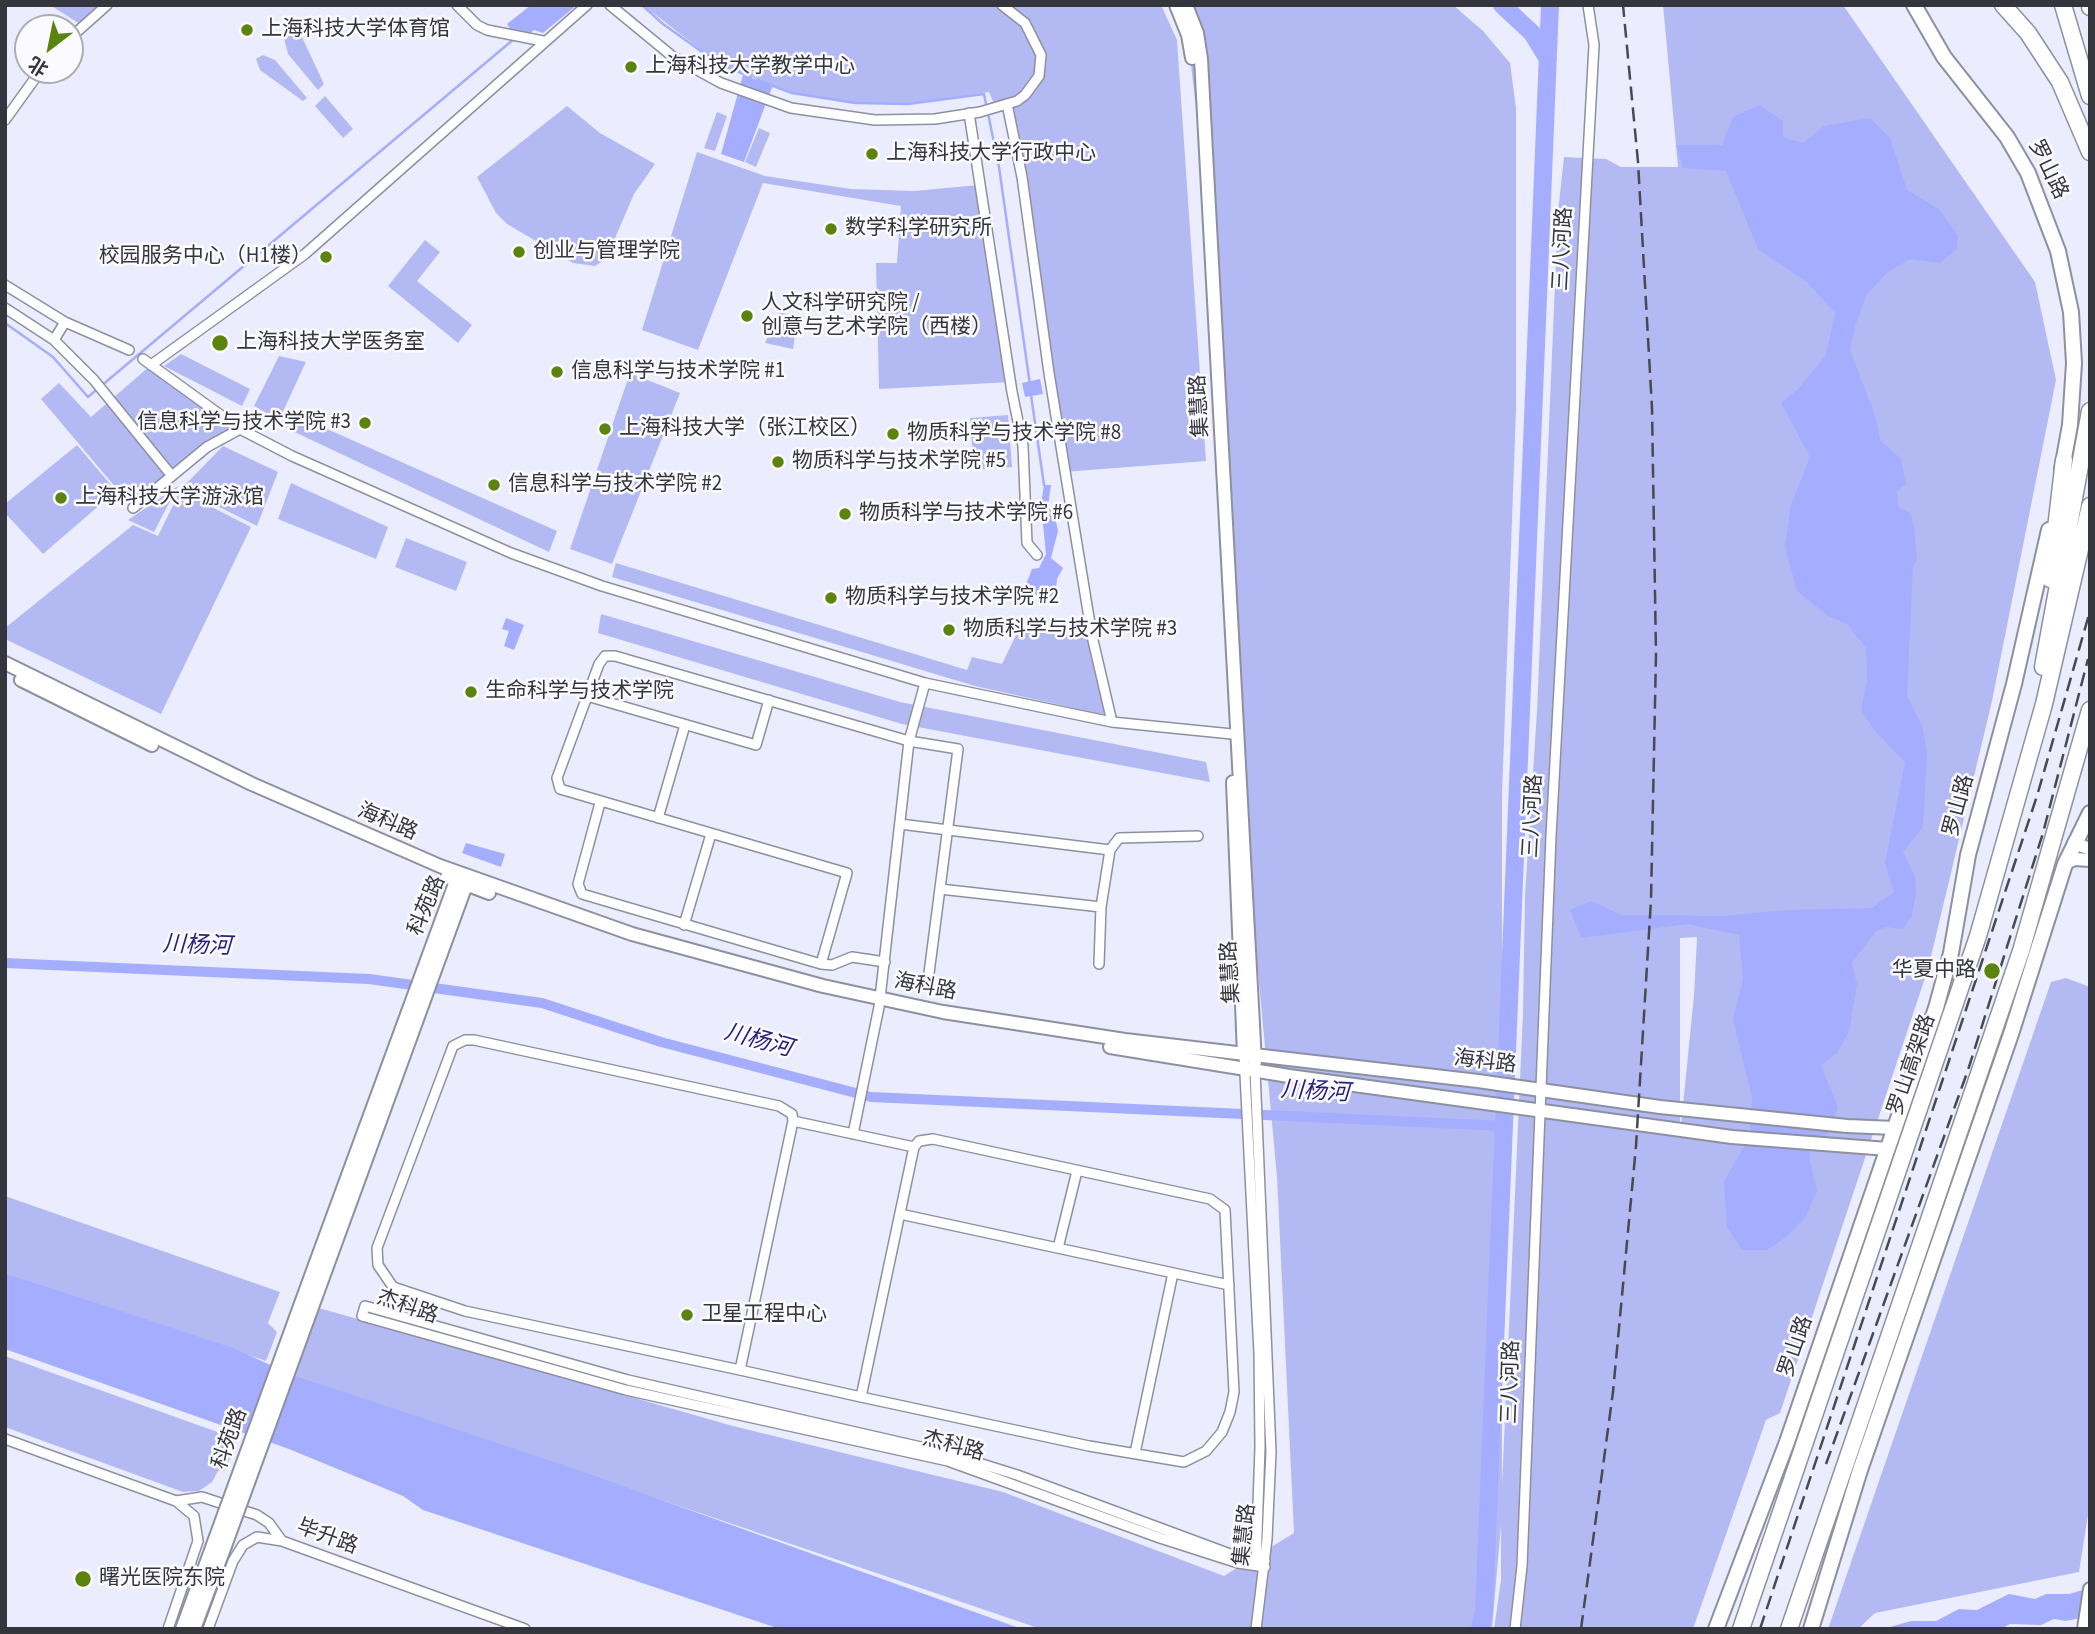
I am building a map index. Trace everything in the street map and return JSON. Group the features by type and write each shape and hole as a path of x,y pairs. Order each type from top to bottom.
{"highway":[{"path":"2003,5 2028,33 2060,82 2090,152"},
{"path":"2063,5 2090,96"},
{"path":"1978,936 2037,702 2090,411"},
{"path":"2037,702 2064,460"},
{"name":"罗山高架路","path":"1741,1629 1978,936 2027,769 2090,506"},
{"path":"2021,951 2090,710"},
{"path":"1789,1629 2090,755"},
{"path":"1735,1629 1773,1531"}],"main road":[{"name":"罗山路","path":"1716,1629 1787,1442 1945,977 1968,855 2024,645 2064,460 2074,363 2071,312 2058,251 2028,173 2007,137 1944,57 1914,5"},
{"path":"1811,1629 1860,1471 2011,1034 2064,864 2090,813"}],"street":[{"path":"84,26 107,5"},
{"path":"457,5 477,25 487,30 507,31 543,41"},
{"path":"587,5 543,41 305,254 147,362 240,429 407,509 511,554 602,586 884,673 925,683 1112,722 1232,734"},
{"path":"610,5 672,56 737,90 844,118 875,120 935,119 980,112 1025,95 1039,76 1041,55 1025,23 1002,5"},
{"path":"1177,5 1197,59"},
{"path":"1186,5 1197,33 1197,59"},
{"name":"三八河路","path":"1515,1629 1522,1566 1538,1108 1594,45 1588,5"},
{"name":"集慧路","path":"1197,59 1271,1452 1256,1629"},
{"name":"集慧路","path":"1197,59 1249,1054"},
{"path":"5,120 30,84"},
{"path":"1007,104 1022,177 1071,513 1092,636 1112,722"},
{"path":"969,113 1012,392 1023,446 1027,543 1037,555"},
{"path":"5,285 65,322 129,350"},
{"path":"5,309 54,340 94,380 172,476"},
{"path":"54,340 65,322"},
{"path":"134,508 207,447 240,429"},
{"path":"821,964 847,873 600,803 565,792 557,782 598,664 610,655 909,741 958,749 928,981"},
{"name":"海科路","path":"5,663 287,800 462,880"},
{"name":"海科路","path":"5,673 248,792 342,834 462,880 694,961 880,1003 1251,1070 1732,1137 1888,1149"},
{"path":"853,1133 880,1003 909,741 925,683"},
{"path":"587,696 756,745 769,700"},
{"path":"659,818 685,724"},
{"path":"600,803 578,884 579,891 586,896 821,964 832,965 852,957 885,962"},
{"path":"900,824 1110,850"},
{"path":"684,925 711,834"},
{"path":"1099,964 1101,907 1110,850 1119,838 1198,836"},
{"path":"2074,843 2090,849"},
{"path":"2064,864 2074,859 2090,860"},
{"name":"科苑路","path":"182,1629 219,1544 462,880"},
{"path":"940,889 1101,907"},
{"name":"海科路","path":"880,1003 1064,1032 1478,1081 1660,1107 1847,1126 1895,1128"},
{"path":"740,1370 793,1121 792,1114 779,1106 465,1040 458,1042 449,1052 377,1248 381,1274 401,1291 466,1311 740,1370 861,1396 1184,1462 1206,1451 1222,1432 1234,1392 1226,1216 1222,1205 1210,1199 933,1139 919,1141 914,1147 861,1396"},
{"path":"793,1121 914,1147"},
{"path":"1058,1248 1077,1171"},
{"path":"900,1214 1229,1285"},
{"path":"1135,1453 1173,1273"},
{"name":"杰科路","path":"365,1306 628,1380 947,1453 1017,1475 1260,1563 1238,1563 1160,1538 948,1461 626,1390 362,1315 365,1306"},
{"name":"毕升路","path":"5,1439 176,1501 202,1497 257,1516 269,1523 282,1541 525,1629"},
{"path":"168,1629 199,1532 194,1516 176,1501"},
{"path":"208,1629 233,1561 243,1545 257,1537 282,1541"},
{"name":"科苑路","path":"194,1629 219,1544"},
{"path":"2085,1628 2090,1589"}],"shaded area":[{"path":"50,5 105,5 84,25 84,14 64,14"},
{"path":"531,5 577,5 543,33 534,30 529,34 510,29 507,24"},
{"path":"643,5 1161,5 1177,40 1206,461 1064,472 1007,104 996,108 989,92 908,104 857,103 792,93 719,64"},
{"path":"1184,5 1453,5 1483,31 1510,63 1516,108 1516,410 1502,795 1502,1485 1523,1013 1525,895 1537,711 1558,212 1564,157 1606,159 1621,167 1678,167 1663,5 1843,5 2035,282 2056,380 1992,701 1928,969 1780,1413 1766,1420 1693,1629 1494,1629 1501,1580 1501,1525 1492,1629 1041,1629 288,1373 312,1306 733,1426 1003,1492 1224,1576 1294,1533 1277,1177 1241,788 1210,229","holes":["1697,937 1680,1135 1680,938"]},
{"path":"292,31 301,35 324,84 318,90 288,54 284,38"},
{"path":"263,55 275,60 307,98 303,101 260,70 256,59"},
{"path":"743,75 773,85 744,162 721,154"},
{"path":"325,96 353,129 343,138 315,106"},
{"path":"1759,105 1783,121 1783,137 1803,143 1824,126 1870,118 1890,138 1907,190 1939,209 1958,235 1957,249 1940,263 1910,259 1887,273 1867,294 1856,323 1850,350 1876,418 1880,440 1901,459 1906,484 1897,491 1898,506 1910,513 1914,527 1917,558 1913,567 1907,696 1922,725 1927,754 1923,827 1903,852 1915,876 1916,893 1912,915 1903,929 1886,927 1876,931 1852,963 1857,984 1849,1032 1837,1053 1821,1065 1838,1107 1829,1133 1810,1144 1810,1162 1817,1190 1806,1216 1786,1237 1767,1250 1742,1250 1727,1227 1724,1182 1750,1135 1752,1098 1733,1019 1743,979 1739,935 1688,924 1581,938 1570,910 1591,901 1622,915 1723,916 1787,910 1872,908 1894,892 1885,863 1905,762 1875,731 1861,710 1867,680 1866,648 1847,624 1828,616 1797,591 1785,547 1791,505 1810,457 1781,403 1799,388 1826,355 1835,313 1807,282 1758,249 1726,171 1683,168 1676,145 1722,145 1733,117"},
{"path":"567,106 600,133 655,164 634,194 606,259 595,266 573,263 507,224 496,213 477,177"},
{"path":"717,112 727,116 715,151 704,148"},
{"path":"759,128 770,133 756,167 745,162"},
{"path":"697,152 765,176 851,189 914,191 979,185 1011,382 879,389 876,263 897,263 901,206 763,183 698,350 642,330"},
{"path":"425,240 440,252 417,281 472,325 458,343 388,286"},
{"path":"779,312 798,317 793,349 765,343"},
{"path":"181,354 250,389 242,406 164,366"},
{"path":"279,356 306,362 279,420 254,406"},
{"path":"151,365 240,429 207,447 133,508 41,399 59,383 91,417"},
{"path":"630,373 680,393 612,564 570,549"},
{"path":"1040,379 1043,394 1025,397 1022,383"},
{"path":"291,413 557,531 549,552 286,428"},
{"path":"1008,415 1012,467 974,470 970,418"},
{"name":"上海科技大学游泳馆","path":"77,445 116,491 43,554 5,513 5,504"},
{"path":"223,446 278,472 257,526 182,488"},
{"path":"291,483 388,527 376,559 278,519"},
{"path":"1044,485 1051,485 1048,506 1055,517 1058,531 1051,558 1063,568 1057,579 1055,598 1038,597 1026,584 1032,569 1039,568 1046,554 1041,504"},
{"path":"178,486 154,532 128,520"},
{"path":"180,491 251,527 161,714 5,639 5,628 133,525 158,536"},
{"path":"406,538 467,562 456,591 395,567"},
{"path":"616,563 967,670 972,657 1002,664 1020,627 1092,636 1105,715 975,686 612,577"},
{"path":"601,614 900,702 1206,762 1210,782 902,724 598,633"},
{"path":"506,618 524,625 514,650 504,646 509,631 502,629"},
{"path":"466,843 505,854 501,867 462,853"},
{"path":"2066,978 2090,987 2090,1502 2079,1572 1875,1613 1858,1629 1828,1629 2051,982"},
{"path":"5,1196 280,1292 268,1323 277,1332 266,1361 5,1273"},
{"path":"5,1273 233,1348 288,1373 578,1470 1022,1629 780,1629 423,1510 403,1496 289,1449 5,1349"},
{"path":"5,1356 237,1439 225,1471 218,1471 212,1482 199,1491 183,1492 5,1427"},
{"path":"2090,1588 2090,1616 2066,1621 2054,1619 2041,1625 2010,1624 2001,1629 1883,1629 1911,1621 1936,1621 1959,1609 1977,1610 2009,1594 2035,1599 2046,1594 2069,1594"}],"waterway":[{"path":"642,5 663,24 719,64 751,77"},
{"path":"1502,5 1532,33 1548,59"},
{"path":"1480,1629 1484,1611 1550,5"},
{"path":"5,323 53,357 88,397 514,39"},
{"path":"757,80 792,93 855,103 908,104 984,94 999,167 1030,385"},
{"path":"1031,395 1044,485"},
{"name":"川杨河","path":"5,963 369,979 542,1003 661,1042 871,1097 1505,1126"}],"railway":[{"path":"1581,1629 1613,1392 1636,1146 1651,900 1656,654 1652,408 1638,162 1623,5"},
{"path":"1760,1629 2037,796 2090,611"},
{"path":"1826,1464 1968,1070 2043,833 2088,659"}],"place":[{"name":"上海科技大学体育馆","path":"247,30"},
{"name":"上海科技大学教学中心","path":"631,67"},
{"name":"上海科技大学行政中心","path":"872,154"},
{"name":"数学科学研究所","path":"831,229"},
{"name":"创业与管理学院","path":"519,252"},
{"name":"校园服务中心（H1楼）","path":"326,257"},
{"name":"人文科学研究院 / 创意与艺术学院（西楼）","path":"747,316"},
{"name":"上海科技大学医务室","path":"220,343"},
{"name":"信息科学与技术学院 #1","path":"557,372"},
{"name":"信息科学与技术学院 #3","path":"365,423"},
{"name":"上海科技大学（张江校区）","path":"605,429"},
{"name":"物质科学与技术学院 #8","path":"893,434"},
{"name":"物质科学与技术学院 #5","path":"778,462"},
{"name":"信息科学与技术学院 #2","path":"494,485"},
{"name":"上海科技大学游泳馆","path":"61,498"},
{"name":"物质科学与技术学院 #6","path":"845,514"},
{"name":"物质科学与技术学院 #2","path":"831,598"},
{"name":"物质科学与技术学院 #3","path":"949,630"},
{"name":"生命科学与技术学院","path":"471,692"},
{"name":"华夏中路","path":"1992,971"},
{"name":"卫星工程中心","path":"687,1315"},
{"name":"曙光医院东院","path":"83,1579"}]}
